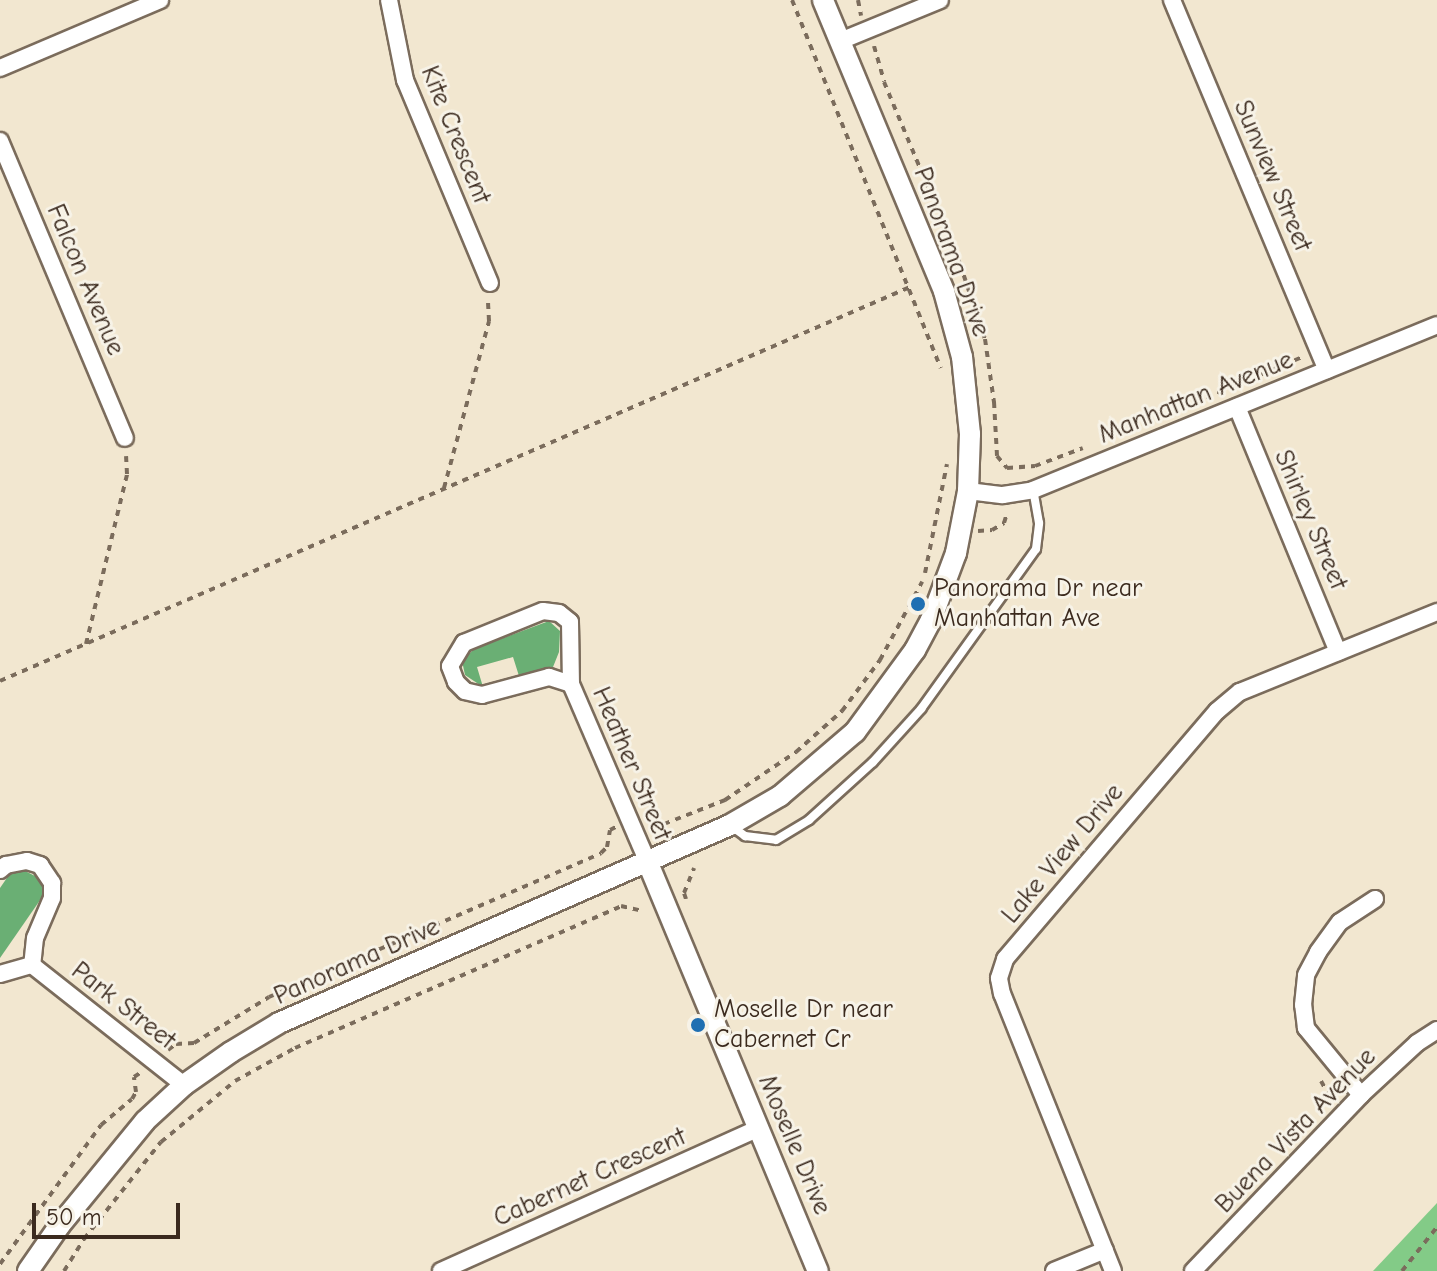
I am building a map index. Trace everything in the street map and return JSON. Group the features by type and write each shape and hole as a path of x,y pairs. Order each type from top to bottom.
{"street":[{"path":"0,68 160,0"},
{"name":"Kite Crescent","path":"389,0 405,80 490,283"},
{"name":"Panorama Drive","path":"28,1271 60,1225 145,1121 184,1085 279,1023 730,825 780,796 825,760 855,732 895,682 931,620 956,553 968,491 970,434 962,357 944,291 823,0"},
{"path":"840,41 940,0"},
{"name":"Sunview Street","path":"1172,0 1327,370"},
{"name":"Falcon Avenue","path":"0,141 125,438"},
{"name":"Manhattan Avenue","path":"968,491 1003,495 1033,490 1437,325"},
{"name":"Shirley Street","path":"1237,407 1338,652"},
{"name":"Heather Street","path":"571,684 549,677 482,695 465,691 456,682 450,666 464,643 543,611 559,613 570,622 571,684 648,863"},
{"name":"Lake View Drive","path":"1113,1271 1002,994 999,978 1005,959 1217,711 1240,692 1437,612"},
{"name":"Park Street","path":"0,870 6,865 27,861 40,865 52,883 52,898 35,938 32,965"},
{"name":"Moselle Drive","path":"648,863 818,1271"},
{"path":"1361,1095 1306,1028 1303,1005 1306,975 1318,952 1340,922 1375,899"},
{"name":"Park Street","path":"32,965 184,1085"},
{"name":"Park Street","path":"0,974 32,965"},
{"name":"Buena Vista Avenue","path":"1193,1271 1361,1095 1417,1043 1437,1030"},
{"name":"Cabernet Crescent","path":"441,1271 759,1128"},
{"name":"Panorama Drive","path":"36,1271 60,1225"},
{"path":"1054,1271 1105,1250"}],"lane":[{"path":"730,825 745,836 776,840 809,820 873,762 921,709 1036,549 1039,523 1033,490"}],"path":[{"path":"792,0 942,373"},
{"path":"858,0 882,67 884,82 960,264 985,339 994,402 997,456 1007,468 1035,466 1090,445"},
{"path":"444,488 489,321 490,283"},
{"path":"0,681 910,287"},
{"path":"1171,413 1320,351"},
{"path":"86,644 127,474 125,438"},
{"path":"0,1264 101,1125 132,1099 136,1092 134,1077 176,1044 194,1043 269,997 601,853 607,847 610,830 647,813 664,824 725,800 796,752 842,711 880,660 924,577 949,451"},
{"path":"64,1271 84,1239 161,1142 235,1081 295,1048 621,906 643,911"},
{"path":"1402,1271 1437,1227"}],"green space":[{"path":"549,621 560,631 559,652 553,667 519,676 513,657 477,667 483,687 465,675 462,661 474,649"},
{"path":"25,871 39,878 45,893 0,958 0,888 11,872"},
{"path":"1437,1203 1437,1271 1373,1271"}],"place":[{"name":"Panorama Dr near Manhattan Ave","path":"918,604"},
{"name":"Moselle Dr near Cabernet Cr","path":"698,1025"}]}
